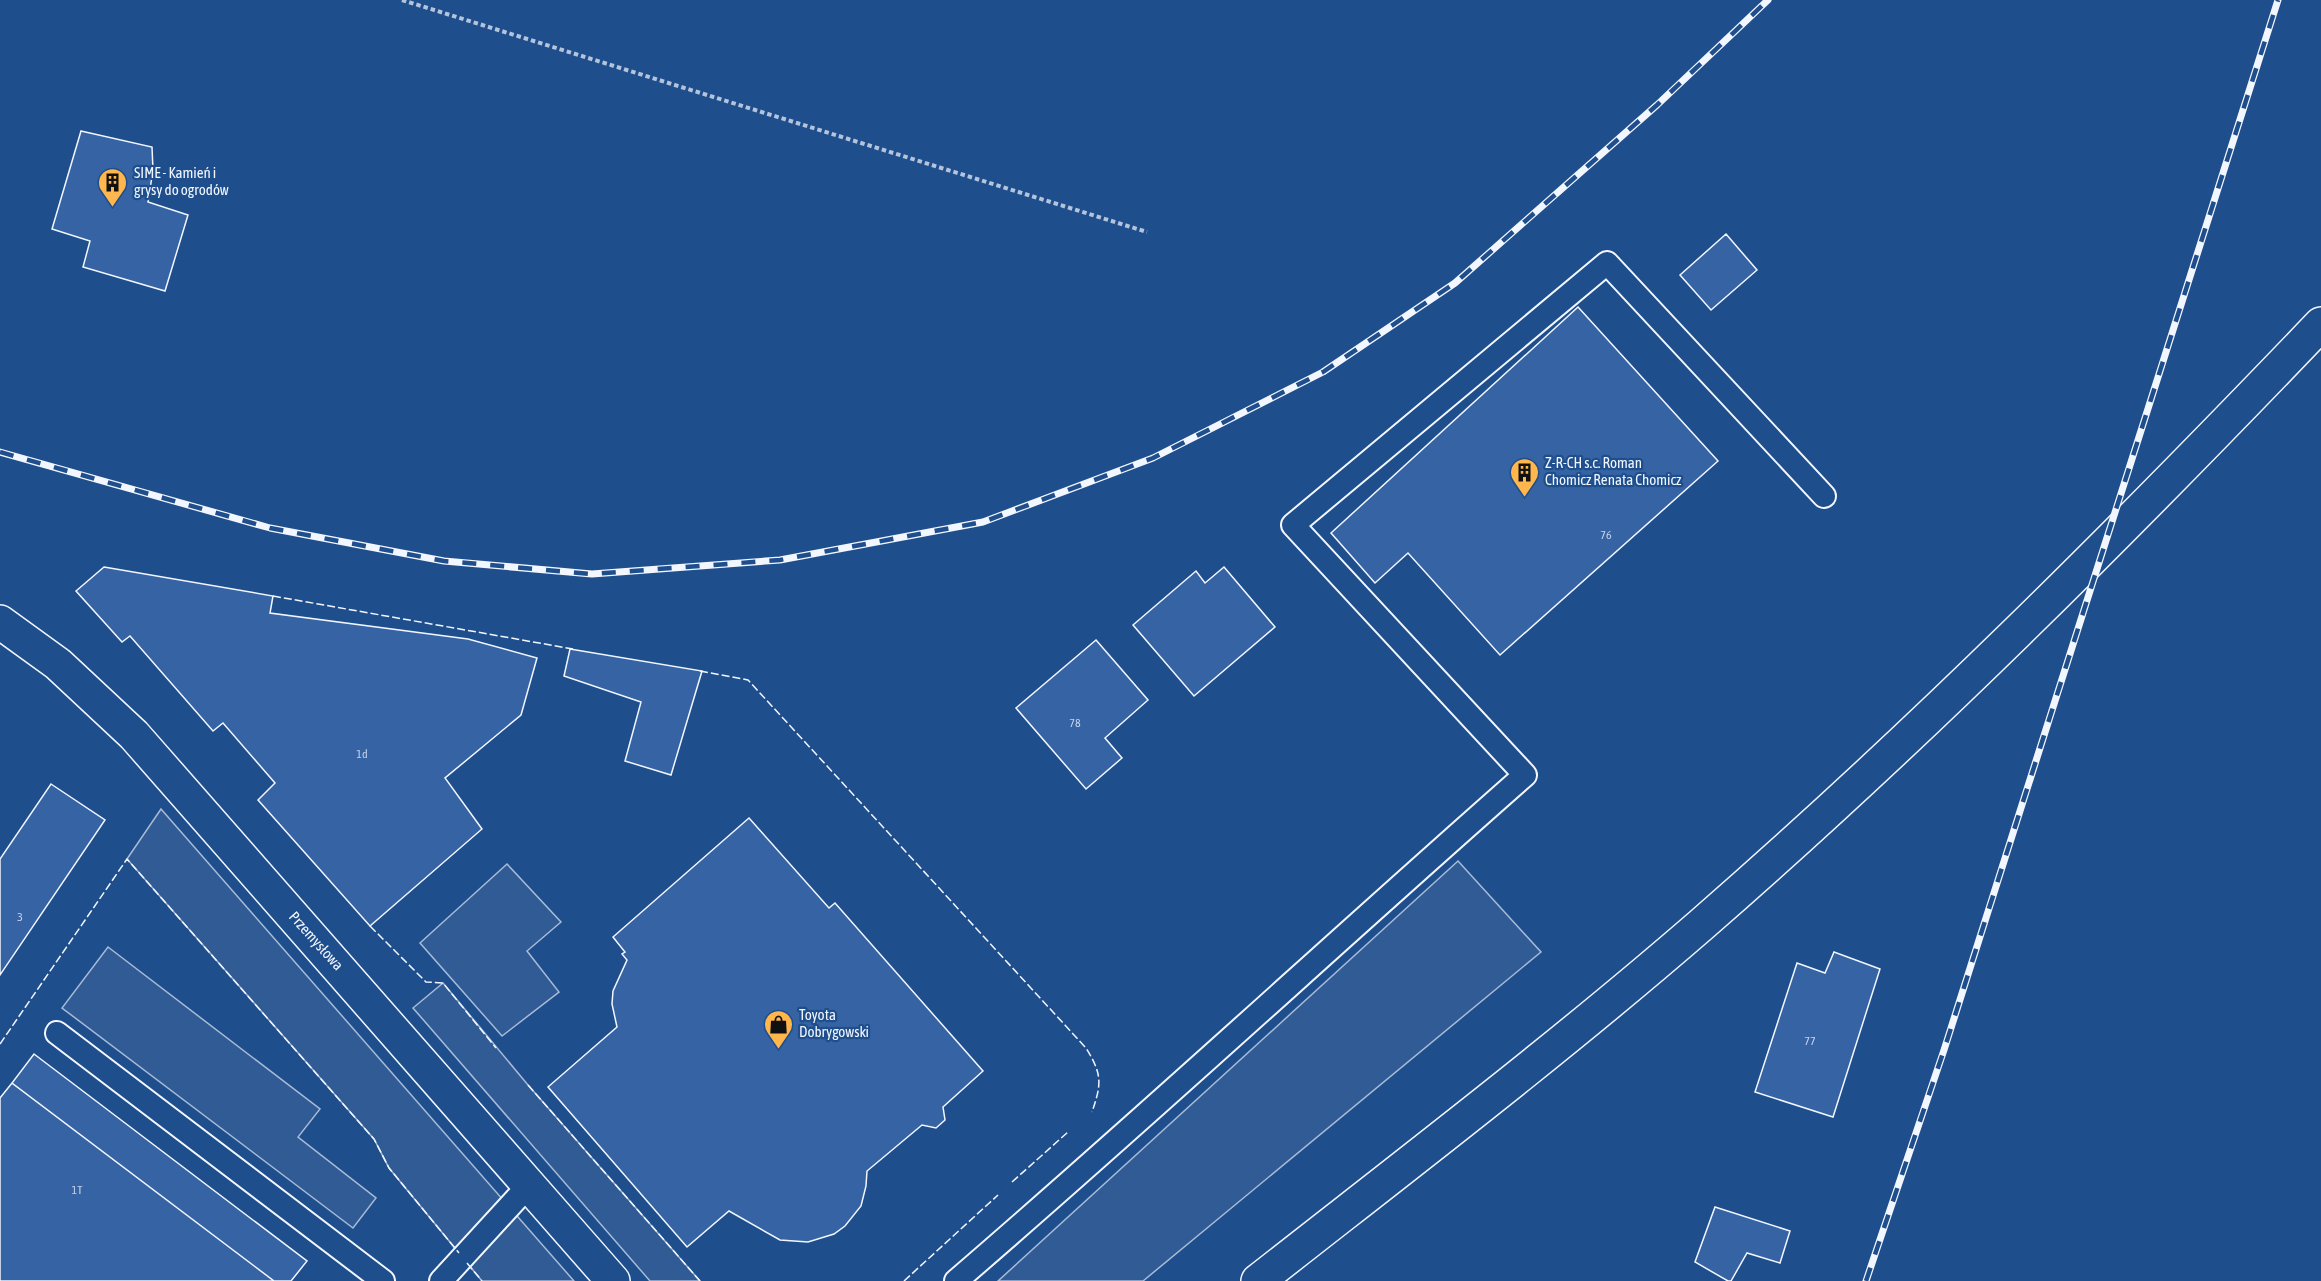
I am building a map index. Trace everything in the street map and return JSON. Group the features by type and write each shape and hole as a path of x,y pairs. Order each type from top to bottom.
{"main road":[{"path":"1258,1281 1542,1058 1700,926 1821,818 1963,687 2106,546 2321,324"},
{"name":"Przemysłowa","path":"0,622 58,664 134,735 613,1281"}],"lane":[{"path":"956,1281 1104,1154 1193,1070 1525,775 1293,525 1607,263 1824,496"},
{"path":"57,1033 383,1281"},
{"path":"441,1281 529,1185"}],"path":[{"path":"402,0 1147,232"}],"shaded area":[{"path":"161,809 574,1281 482,1281 389,1168 374,1139 127,859"},
{"path":"1458,861 1541,952 1143,1281 998,1281"},
{"path":"507,864 561,922 527,951 559,992 502,1036 420,943"},
{"path":"108,947 320,1109 298,1137 376,1198 353,1228 62,1008"},
{"path":"443,983 528,1085 700,1281 650,1281 413,1008"}],"building":[{"name":"SIME - Kamień i grysy do ogrodów","path":"81,131 152,147 153,170 148,202 188,215 165,291 83,267 90,241 52,229"},
{"path":"1726,234 1757,270 1711,310 1680,275"},
{"name":"Z-R-CH s.c. Roman Chomicz Renata Chomicz","path":"1578,307 1718,461 1500,655 1408,553 1375,583 1331,533"},
{"path":"104,567 273,596 270,613 468,639 537,658 521,715 445,778 482,829 370,926 258,800 275,783 223,723 213,731 130,636 122,642 76,591"},
{"path":"1224,567 1275,627 1194,696 1133,625 1196,571 1205,583"},
{"path":"1096,640 1148,700 1105,738 1122,758 1086,789 1016,708"},
{"path":"570,649 702,671 671,775 625,761 641,702 564,676"},
{"path":"51,784 105,820 0,975 0,859"},
{"name":"Toyota Dobrygowski","path":"749,818 829,908 835,903 983,1071 943,1107 945,1120 936,1128 922,1125 867,1171 861,1206 845,1226 834,1234 808,1242 780,1240 729,1211 687,1247 548,1087 617,1027 612,1004 613,991 627,960 622,954 625,952 613,937"},
{"path":"1834,952 1880,969 1833,1117 1755,1092 1797,963 1825,973"},
{"path":"34,1054 307,1261 291,1281 274,1281 12,1083"},
{"path":"12,1083 274,1281 0,1281 0,1098"},
{"path":"1715,1207 1790,1231 1780,1263 1747,1253 1731,1281 1728,1281 1695,1262"}],"railway":[{"path":"0,452 270,528 444,561 592,574 780,560 983,522 1153,458 1323,372 1455,283 1657,105 1768,0"},
{"path":"1866,1281 1944,1050 2278,0"}],"fence":[{"path":"273,596 573,649"},
{"path":"700,671 748,680 1086,1048 1099,1079 1098,1093 1092,1112"},
{"path":"0,1044 127,859 374,1139 389,1168 459,1253"},
{"path":"370,926 426,982 443,983 496,1048"},
{"path":"528,1085 700,1281"},
{"path":"1012,1182 1068,1132"},
{"path":"904,1281 998,1195"},
{"path":"467,1263 482,1281"}],"place":[{"name":"SIME - Kamień i grysy do ogrodów","path":"113,208"},
{"name":"Z-R-CH s.c. Roman Chomicz Renata Chomicz","path":"1524,498"},
{"name":"Toyota Dobrygowski","path":"778,1050"}]}
